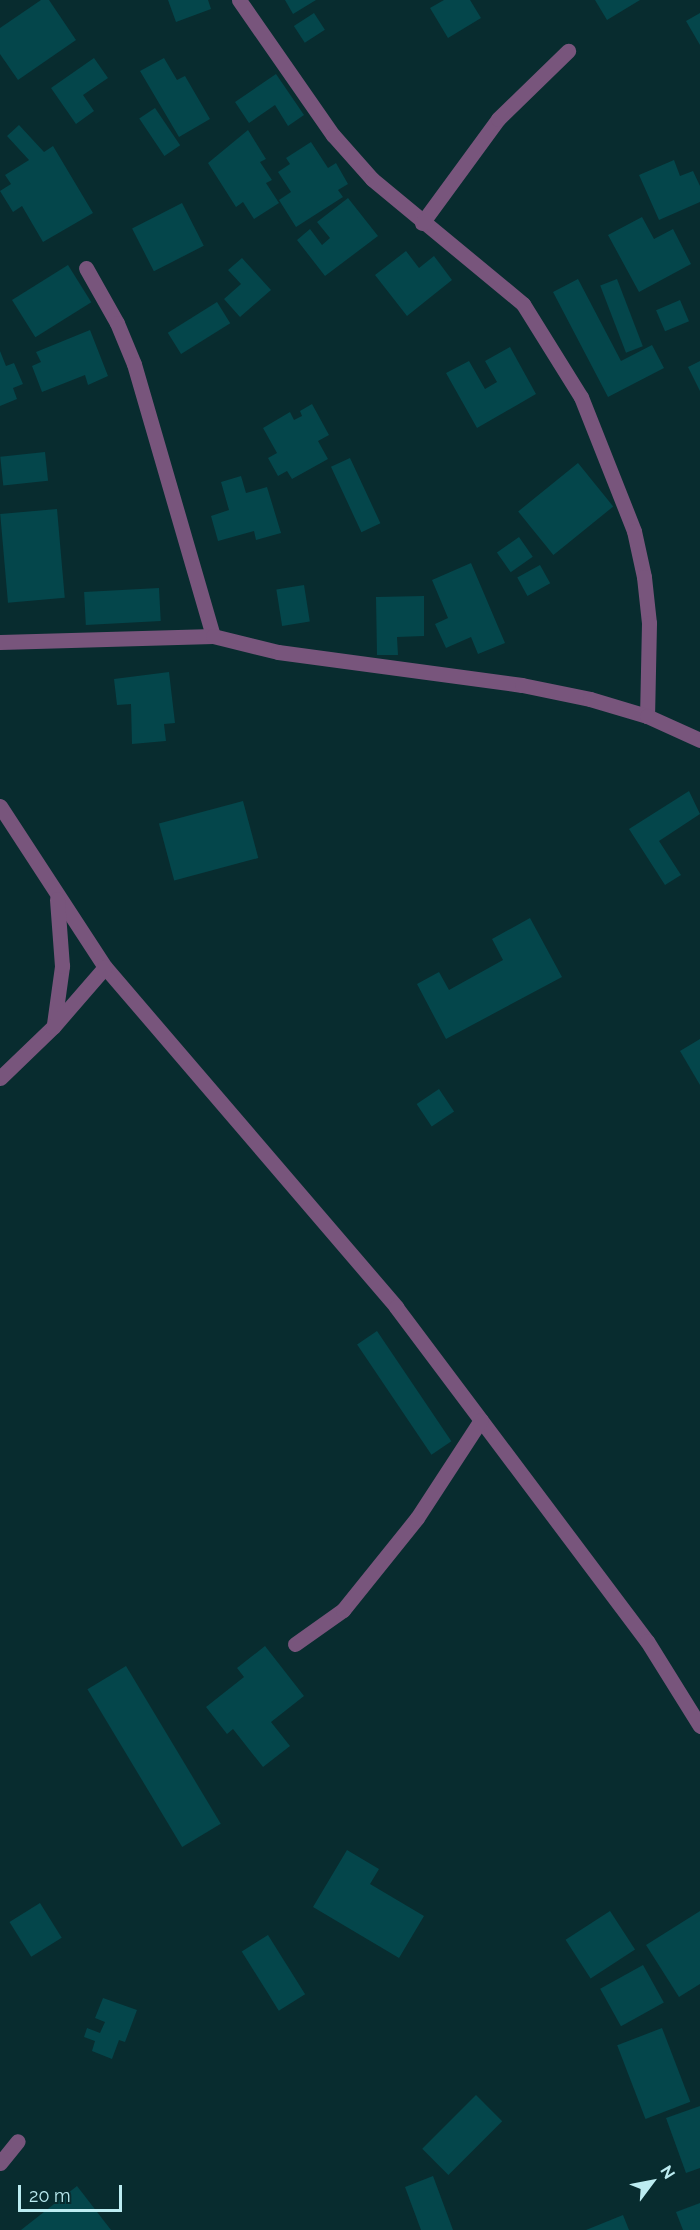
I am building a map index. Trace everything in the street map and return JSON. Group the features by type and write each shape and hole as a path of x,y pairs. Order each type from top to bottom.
{"street":[{"path":"239,0 333,135 372,178 422,223 523,304 581,398 596,430 634,531 644,577 649,623 647,716"},
{"path":"422,223 498,119 568,51"},
{"path":"86,268 117,323 134,364 213,636"},
{"path":"0,642 213,636 317,658 522,685 590,699 647,716 700,740"},
{"path":"0,806 57,899 105,967 334,1231 482,1420 647,1641 700,1726"},
{"path":"53,1027 62,991 63,966 57,899"},
{"path":"0,1078 53,1027 105,967"},
{"path":"295,1644 344,1610 417,1518 482,1420"},
{"path":"0,2163 18,2141"}],"building":[{"path":"41,0 49,0 76,40 18,80 0,54 0,28"},
{"path":"168,0 208,0 211,9 176,22"},
{"path":"285,0 316,0 293,14"},
{"path":"444,0 470,0 481,18 448,38 430,8"},
{"path":"595,0 640,0 607,20"},
{"path":"314,13 325,30 305,43 294,26"},
{"path":"700,13 700,45 686,21"},
{"path":"94,58 108,78 83,95 94,111 76,124 51,88"},
{"path":"164,58 177,80 185,76 210,119 179,137 140,71"},
{"path":"276,74 304,115 288,126 275,105 249,123 235,102"},
{"path":"155,108 180,145 164,156 139,119"},
{"path":"19,125 44,152 53,146 93,213 43,242 22,206 13,212 0,191 11,184 5,175 29,160 7,136"},
{"path":"248,130 266,159 260,162 272,180 266,183 279,203 254,219 243,202 236,207 208,163"},
{"path":"311,142 328,168 336,163 348,184 338,190 343,197 296,227 279,200 291,192 278,172 290,164 286,158"},
{"path":"674,160 680,176 693,171 700,186 700,202 659,220 639,175"},
{"path":"348,198 378,236 325,276 297,240 310,229 322,245 330,238 317,222"},
{"path":"182,203 204,246 154,271 132,228"},
{"path":"642,217 654,239 673,229 691,264 639,292 608,235"},
{"path":"406,251 419,268 434,256 452,280 407,316 375,275"},
{"path":"242,258 271,290 240,317 224,299 241,284 228,270"},
{"path":"68,265 91,302 35,337 12,300"},
{"path":"578,279 621,361 652,345 664,368 608,397 553,292"},
{"path":"617,279 643,346 626,353 600,285"},
{"path":"680,300 689,321 665,331 656,310"},
{"path":"217,302 230,323 181,354 168,333"},
{"path":"90,330 108,376 88,385 85,375 42,392 32,366 41,362 36,352"},
{"path":"510,347 536,394 477,428 446,373 469,361 485,389 497,382 485,361"},
{"path":"0,351 6,366 14,363 23,384 13,388 17,399 0,406"},
{"path":"700,361 700,391 688,367"},
{"path":"312,404 329,435 318,441 328,459 292,479 287,471 278,476 268,458 277,453 263,428 290,412 294,420 302,416 300,411"},
{"path":"45,452 48,481 3,486 0,457"},
{"path":"350,458 380,523 361,532 331,467"},
{"path":"578,463 613,507 553,555 518,511"},
{"path":"241,476 246,493 267,487 281,533 256,540 254,531 218,541 211,516 229,510 221,482"},
{"path":"57,509 65,598 8,603 0,514"},
{"path":"519,537 533,557 511,572 497,552"},
{"path":"471,563 505,643 478,654 471,637 446,648 435,624 448,618 432,580"},
{"path":"540,565 550,583 527,596 517,578"},
{"path":"304,585 310,622 282,626 276,589"},
{"path":"159,588 161,621 86,625 84,592"},
{"path":"424,596 424,636 397,637 398,655 377,655 376,597"},
{"path":"169,672 175,723 164,724 166,741 132,744 131,704 117,705 114,679"},
{"path":"689,791 700,814 659,841 681,875 665,885 629,829"},
{"path":"243,801 258,858 174,881 159,824"},
{"path":"530,918 562,977 446,1039 417,984 439,972 449,990 503,960 492,939"},
{"path":"700,1039 700,1085 680,1051"},
{"path":"439,1089 454,1111 432,1126 417,1104"},
{"path":"377,1331 451,1441 431,1455 357,1344"},
{"path":"265,1646 304,1696 271,1722 290,1746 263,1767 233,1729 227,1734 206,1707 244,1677 237,1668"},
{"path":"126,1666 221,1824 182,1847 87,1689"},
{"path":"347,1850 379,1869 370,1884 424,1916 399,1958 313,1907"},
{"path":"40,1903 62,1938 31,1957 9,1922"},
{"path":"610,1911 635,1950 591,1978 566,1940"},
{"path":"700,1911 700,1984 679,1997 646,1945"},
{"path":"268,1935 305,1994 279,2011 242,1951"},
{"path":"643,1965 664,2003 621,2026 600,1989"},
{"path":"103,1998 137,2010 125,2042 119,2040 112,2059 92,2051 95,2041 84,2037 87,2028 100,2033 105,2022 95,2018"},
{"path":"662,2028 690,2102 645,2119 617,2045"},
{"path":"476,2095 502,2121 448,2175 422,2149"},
{"path":"700,2106 700,2168 686,2173 666,2118"},
{"path":"433,2176 453,2230 421,2230 405,2187"},
{"path":"77,2186 111,2230 21,2230"},
{"path":"700,2203 700,2230 683,2230 676,2212"},
{"path":"623,2215 629,2230 586,2230"}]}
